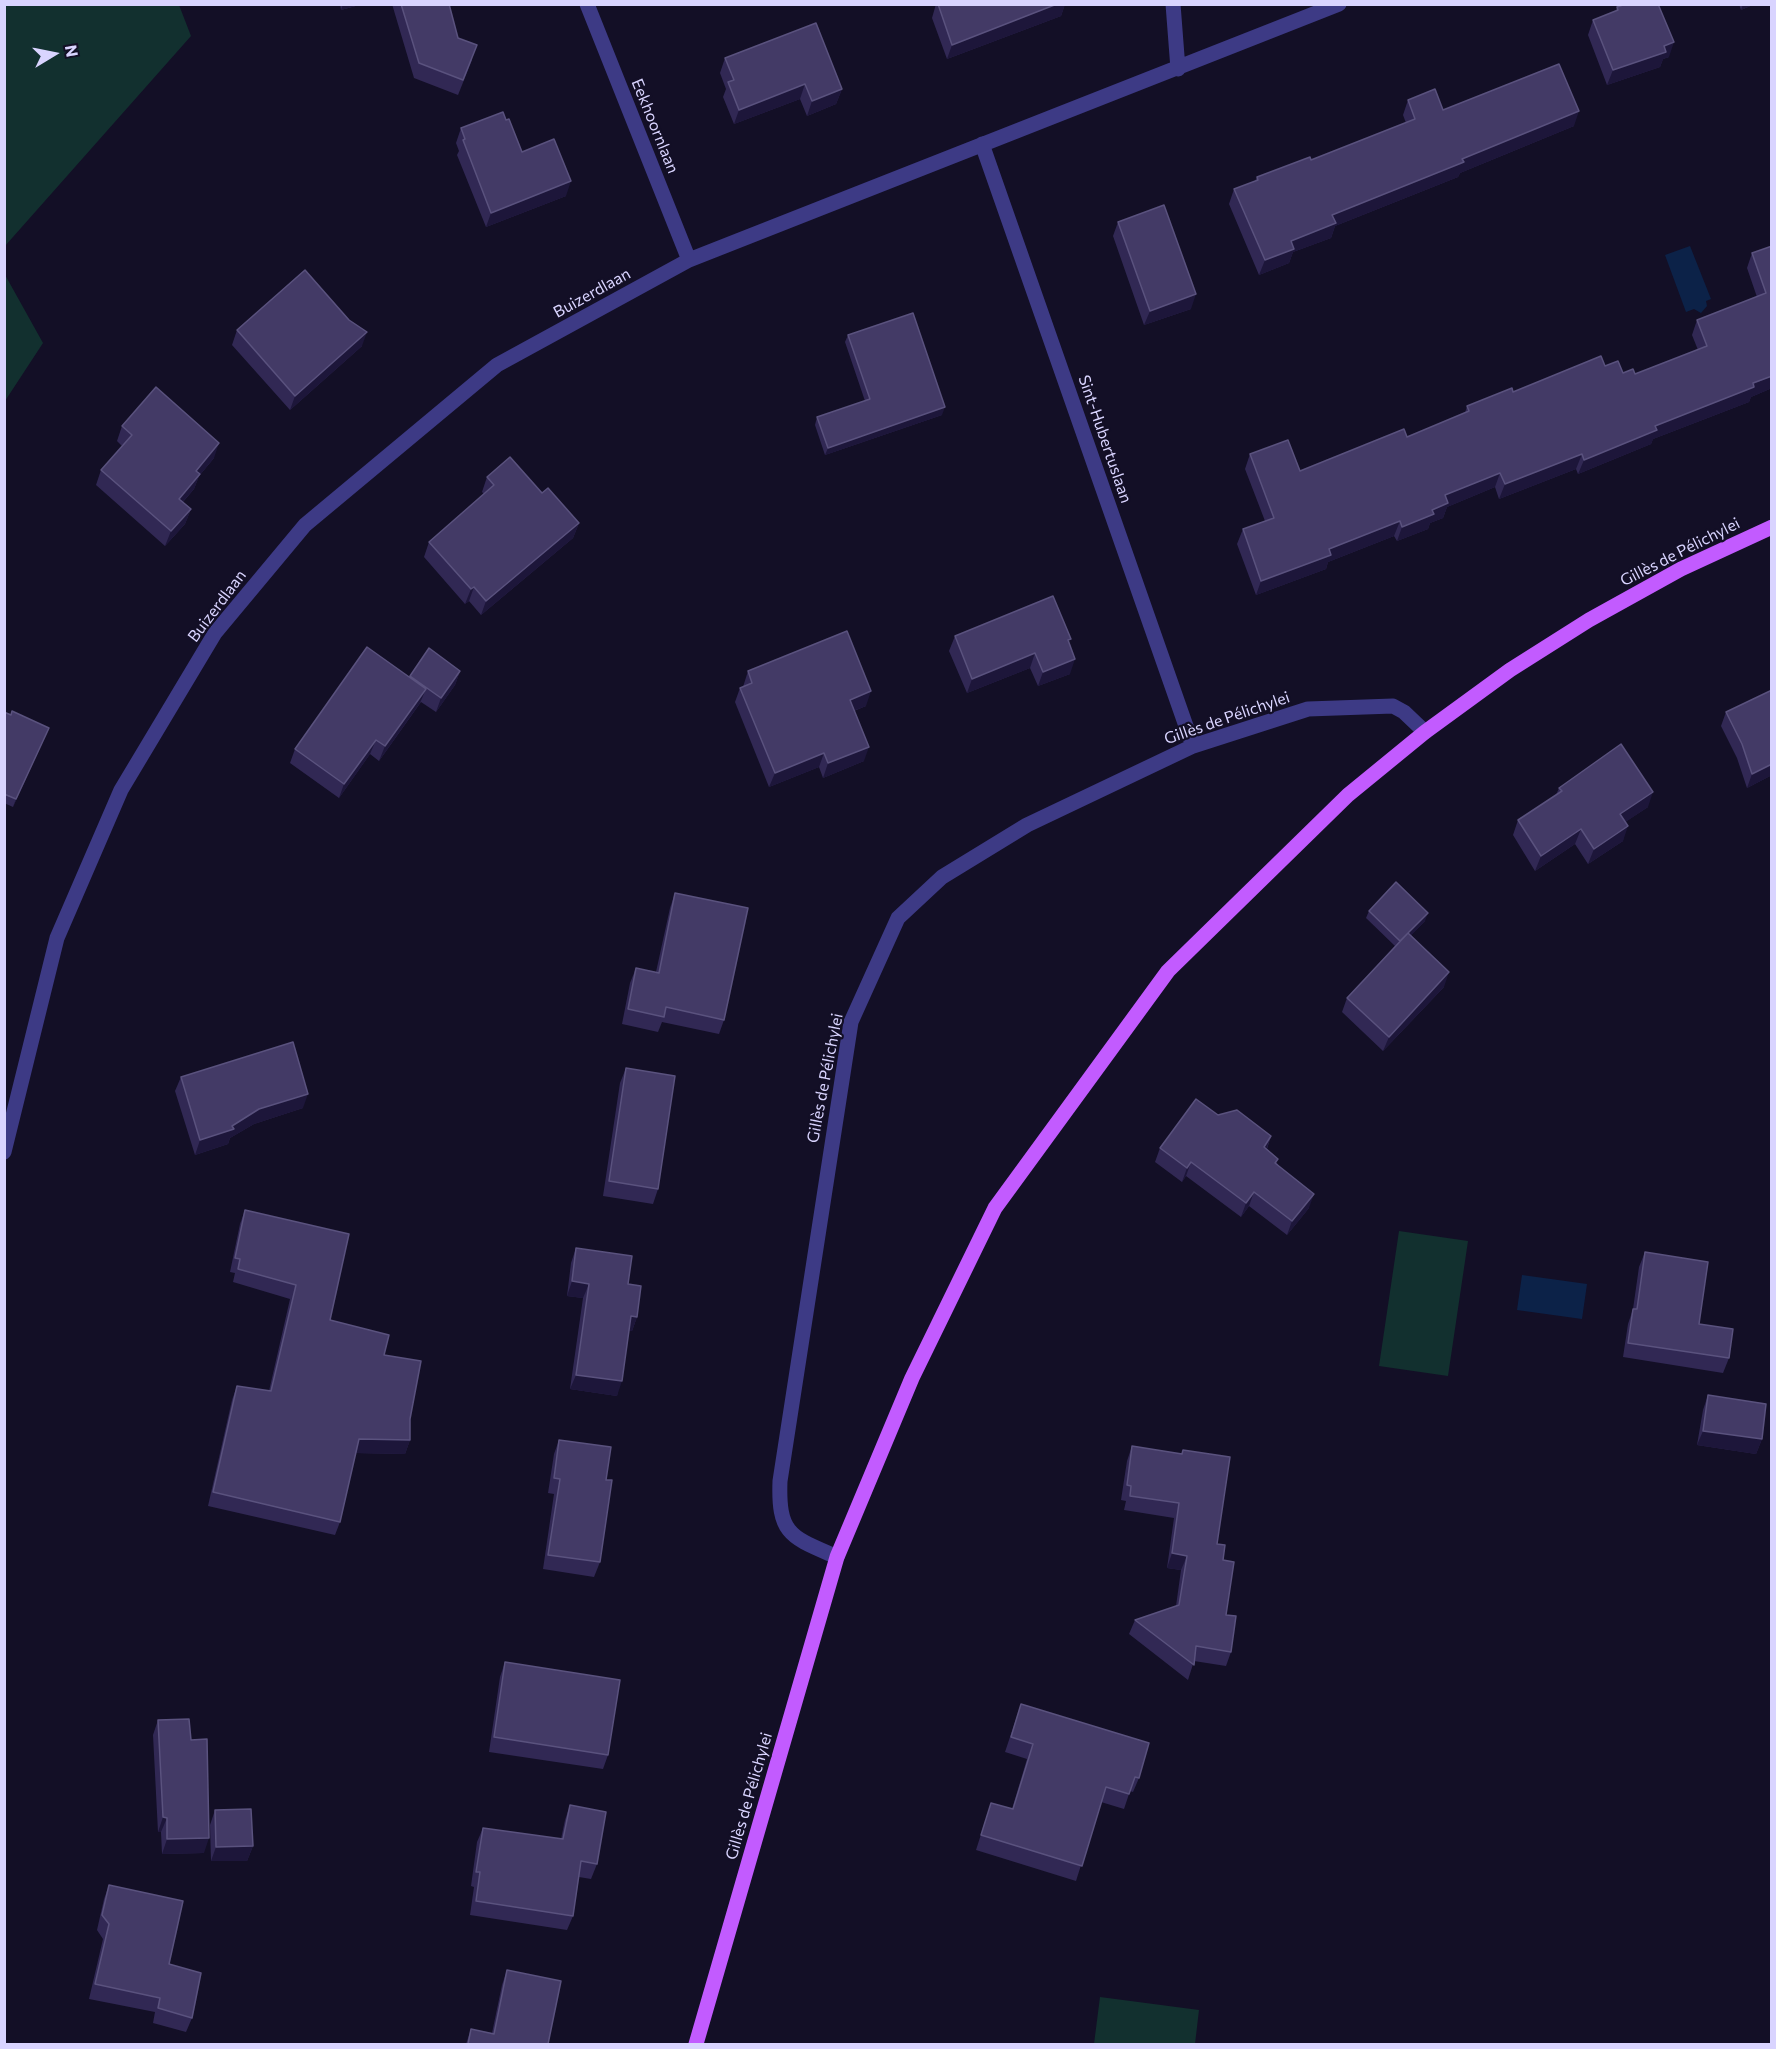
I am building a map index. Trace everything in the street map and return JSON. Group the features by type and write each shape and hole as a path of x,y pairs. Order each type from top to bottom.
{"main road":[{"name":"Gillès de Pélichylei","path":"696,2044 837,1557 912,1378 995,1208 1168,971 1348,795 1425,732 1510,670 1589,620 1681,569 1772,527"}],"street":[{"name":"Eekhoornlaan","path":"587,4 689,260"},
{"path":"1173,4 1178,69"},
{"path":"689,260 1339,4"},
{"name":"Sint-Hubertuslaan","path":"982,144 1193,746"},
{"name":"Buizerdlaan","path":"4,1152 57,938 121,790 215,633 305,525 497,365 689,260"},
{"name":"Gillès de Pélichylei","path":"837,1557 808,1545 789,1531 778,1511 788,1413 851,1022 898,918 942,877 1027,825 1193,746 1308,709 1393,706 1404,712 1425,732"}],"green space":[{"path":"5,4 179,5 191,36 5,246"},
{"path":"4,273 43,343 5,401 4,401"},
{"path":"1399,1231 1468,1241 1448,1376 1379,1366"},
{"path":"1100,1997 1199,2010 1195,2044 1094,2044"}],"water":[{"path":"1690,246 1711,299 1706,301 1707,306 1701,313 1694,309 1686,312 1665,255"},
{"path":"1522,1275 1587,1284 1582,1319 1517,1310"}],"building":[{"path":"401,4 449,4 458,38 477,45 463,80 419,63"},
{"path":"938,4 1057,4 952,45"},
{"path":"1626,4 1658,4 1674,42 1664,46 1666,52 1613,70 1593,20 1618,10 1617,7"},
{"path":"816,23 842,89 812,101 805,84 739,110 728,82 734,80 725,58"},
{"path":"1559,64 1579,111 1462,159 1464,162 1332,215 1336,223 1291,241 1294,249 1265,260 1234,189 1258,180 1257,177 1310,157 1311,160 1415,119 1408,100 1435,89 1443,110"},
{"path":"503,112 506,120 509,119 522,152 554,139 571,181 491,213 463,140 465,139 461,128"},
{"path":"1164,205 1196,294 1150,311 1118,222"},
{"path":"1772,246 1772,376 1753,383 1754,387 1655,426 1657,430 1584,460 1582,454 1505,484 1500,473 1445,495 1448,503 1432,510 1434,514 1402,527 1400,521 1329,549 1331,555 1261,581 1243,529 1274,518 1250,454 1288,440 1300,471 1404,429 1407,437 1469,411 1467,406 1512,388 1513,392 1601,356 1605,366 1618,361 1623,373 1633,369 1635,374 1707,346 1697,320 1766,293 1752,253"},
{"path":"305,270 349,320 367,332 295,396 237,330"},
{"path":"913,313 945,407 828,448 817,417 870,399 848,335"},
{"path":"156,387 219,443 196,471 200,474 179,499 191,509 171,531 101,470 132,435 122,426"},
{"path":"510,457 542,493 548,488 579,523 486,601 474,587 471,589 429,542 494,485 487,477"},
{"path":"1053,596 1071,639 1068,640 1075,659 1043,672 1035,653 972,679 955,636"},
{"path":"847,631 871,691 850,700 869,747 828,763 824,753 775,773 740,688 752,683 748,671"},
{"path":"367,647 426,689 385,746 376,740 344,784 295,749"},
{"path":"429,648 460,671 441,698 410,676"},
{"path":"1772,690 1772,764 1752,774 1742,744 1726,712"},
{"path":"12,711 49,728 16,799 4,794 4,712 11,715"},
{"path":"1621,744 1653,792 1620,814 1628,826 1594,849 1581,829 1541,856 1518,820 1562,791 1559,788"},
{"path":"1396,882 1428,913 1400,941 1369,911"},
{"path":"675,893 748,908 724,1020 666,1007 664,1017 628,1009 636,968 659,973"},
{"path":"1408,933 1449,972 1389,1037 1347,998"},
{"path":"293,1042 308,1094 259,1109 232,1126 234,1129 200,1140 181,1077"},
{"path":"626,1068 675,1076 658,1189 609,1181"},
{"path":"1196,1099 1218,1115 1237,1110 1271,1136 1264,1147 1278,1159 1275,1163 1314,1194 1292,1221 1254,1192 1246,1203 1191,1162 1187,1168 1160,1148"},
{"path":"245,1210 349,1234 330,1320 389,1335 384,1355 421,1361 410,1419 410,1440 359,1439 340,1522 213,1492 237,1386 271,1391 296,1285 238,1269 240,1259 235,1258"},
{"path":"576,1248 632,1256 628,1284 641,1286 637,1317 631,1316 622,1381 576,1375 589,1284 572,1281"},
{"path":"1645,1252 1708,1262 1699,1324 1733,1329 1729,1358 1628,1343 1633,1309 1637,1309"},
{"path":"1708,1395 1766,1404 1762,1439 1703,1431"},
{"path":"559,1440 611,1447 606,1480 612,1480 600,1562 548,1555 560,1479 554,1478"},
{"path":"1132,1446 1182,1454 1183,1450 1230,1457 1217,1544 1225,1545 1223,1560 1234,1562 1226,1615 1236,1616 1231,1652 1196,1646 1194,1665 1135,1620 1179,1605 1187,1556 1172,1553 1179,1503 1130,1496 1131,1486 1127,1485"},
{"path":"505,1662 620,1680 608,1755 494,1737"},
{"path":"1021,1704 1149,1743 1139,1778 1135,1777 1129,1794 1106,1787 1082,1866 981,1835 991,1803 1013,1809 1033,1744 1011,1737"},
{"path":"189,1719 191,1740 207,1739 209,1838 167,1839 167,1818 163,1817 158,1720"},
{"path":"570,1805 606,1812 597,1864 581,1861 573,1916 476,1901 480,1872 476,1872 483,1828 563,1839"},
{"path":"251,1809 253,1846 216,1847 215,1810"},
{"path":"109,1885 183,1901 169,1964 201,1973 192,2018 158,2008 160,1998 95,1984 109,1924 102,1915"},
{"path":"507,1970 561,1981 548,2044 468,2044 471,2029 494,2034"}]}
